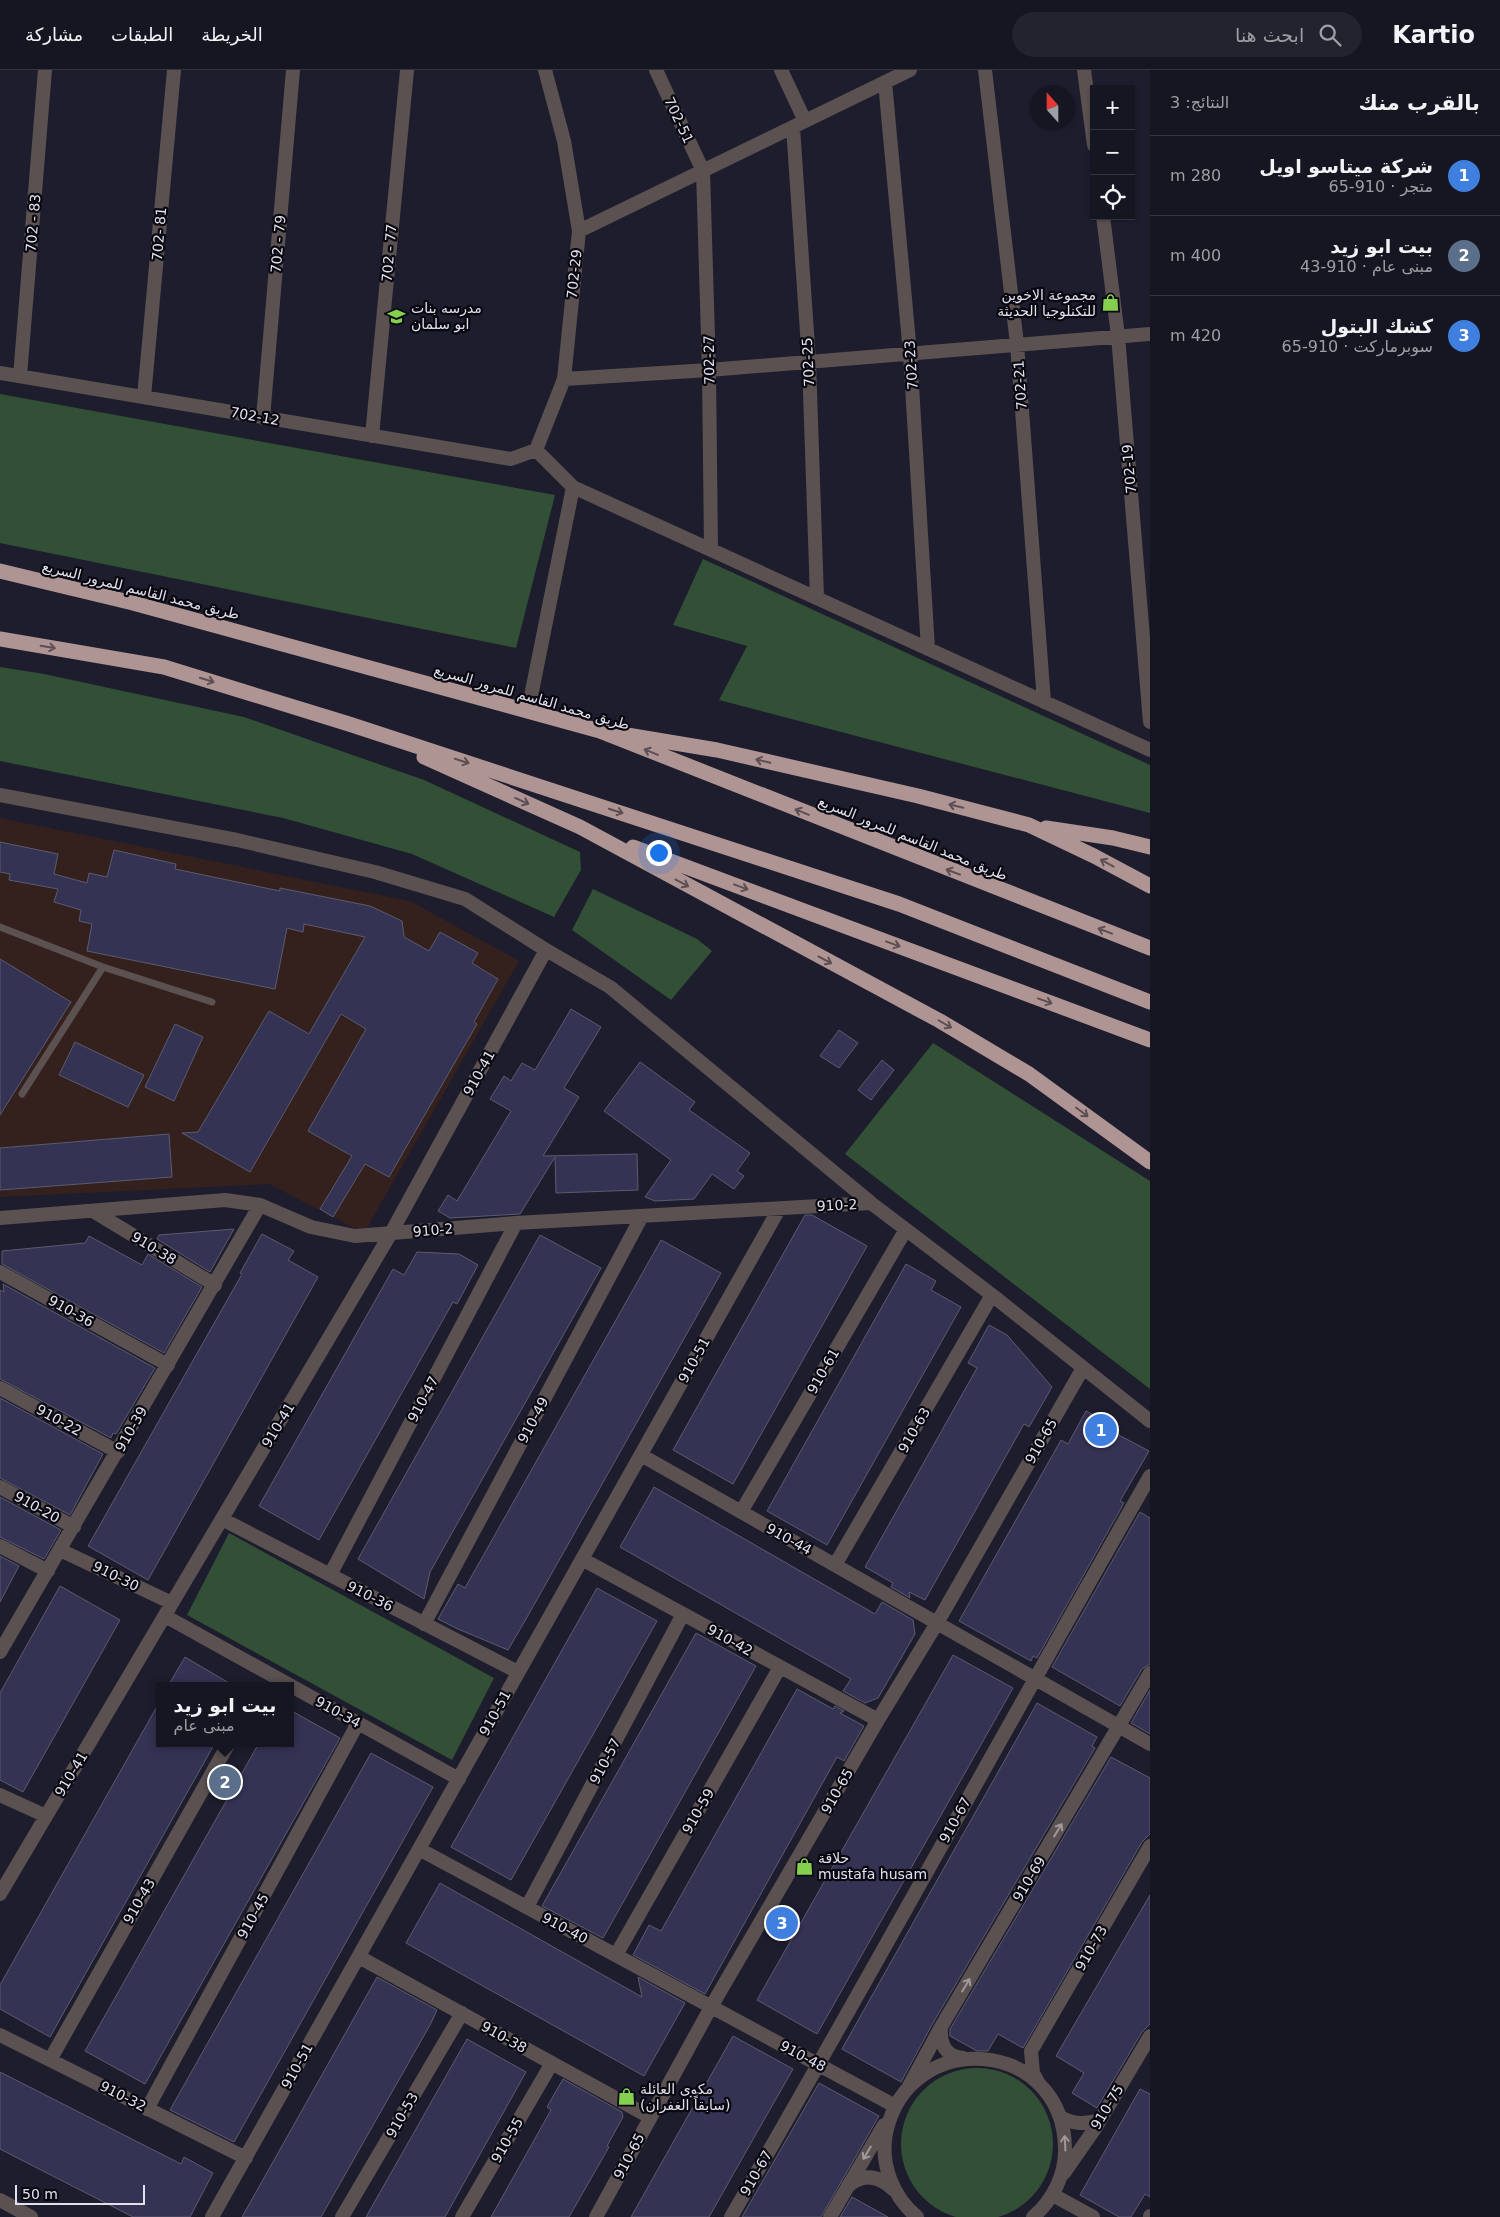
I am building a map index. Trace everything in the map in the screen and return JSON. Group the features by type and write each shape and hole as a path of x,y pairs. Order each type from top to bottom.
{"highway":[{"name":"طريق محمد القاسم للمرور السريع","path":"0,571 133,603 600,731 1150,948"},
{"path":"0,639 164,667 349,724 899,904 1150,1002"},
{"path":"349,724 580,827 1150,1040"},
{"path":"600,731 717,750 918,796 1029,825 1113,838 1150,847"},
{"path":"1029,825 1094,856 1150,886"},
{"path":"580,827 940,1021 1029,1074 1150,1162"}],"street":[{"name":"702 - 83","path":"20,376 45,70"},
{"name":"702- 81","path":"144,397 174,70"},
{"name":"702 - 79","path":"264,418 293,70"},
{"name":"702 - 77","path":"372,436 407,70"},
{"name":"702-29","path":"536,450 564,379 579,231 564,140 545,70"},
{"name":"702-51","path":"656,70 703,171"},
{"path":"781,70 799,124"},
{"path":"579,231 910,70"},
{"name":"702-21","path":"985,70 1017,344 1044,702"},
{"path":"1084,70 1092,130"},
{"name":"702-23","path":"884,82 910,353 928,649"},
{"name":"702-25","path":"799,124 817,598"},
{"name":"702-27","path":"703,171 710,370 711,549"},
{"name":"702-19","path":"1104,220 1118,336 1150,722"},
{"path":"564,379 710,370 1150,334"},
{"name":"702-12","path":"0,373 511,459 536,450"},
{"path":"536,450 573,486 1150,750"},
{"path":"528,711 573,486"},
{"path":"0,795 237,840 375,872 465,899 546,950 610,986 871,1204 992,1295 1150,1422"},
{"name":"910-41","path":"0,1894 391,1233 546,950"},
{"name":"910-2","path":"0,1218 225,1200 260,1205 311,1227 355,1236 516,1223 871,1204"},
{"name":"910-39","path":"0,1651 118,1452 260,1205"},
{"name":"910-51","path":"212,2217 779,1209"},
{"name":"910-38","path":"93,1211 215,1285"},
{"name":"910-49","path":"424,1624 642,1216"},
{"name":"910-47","path":"330,1575 516,1223"},
{"name":"910-61","path":"740,1512 905,1230"},
{"name":"910-36","path":"0,1272 168,1365"},
{"name":"910-63","path":"835,1565 992,1295"},
{"name":"910-65","path":"596,2217 711,2007 878,1720 937,1623 1083,1368"},
{"name":"910-22","path":"0,1388 118,1452"},
{"name":"910-44","path":"640,1455 1150,1744"},
{"name":"910-67","path":"731,2217 819,2065 1034,1678 1150,1476"},
{"name":"910-20","path":"0,1487 74,1527"},
{"name":"910-36","path":"222,1519 518,1672"},
{"path":"0,1546 48,1571"},
{"name":"910-30","path":"60,1550 172,1603"},
{"name":"910-42","path":"582,1559 878,1720"},
{"name":"910-57","path":"528,1908 683,1614"},
{"name":"910-34","path":"165,1616 284,1682"},
{"name":"910-59","path":"616,1955 780,1667"},
{"path":"263,1682 268,1673"},
{"name":"910-69","path":"909,2086 941,2027 1150,1673"},
{"name":"910-34","path":"294,1687 459,1779"},
{"name":"910-45","path":"147,2108 358,1723"},
{"name":"910-43","path":"50,2060 227,1747"},
{"path":"0,1795 46,1816"},
{"name":"910-73","path":"1032,2051 1150,1846"},
{"name":"910-40","path":"419,1849 711,2007"},
{"name":"910-38","path":"359,1956 650,2116"},
{"name":"910-48","path":"711,2007 819,2065 892,2112"},
{"name":"910-53","path":"342,2217 462,2013"},
{"path":"941,2027 942,2046 954,2057 982,2058 1001,2061 1015,2066 1038,2083 1051,2098 1060,2117 1065,2136 1066,2156 1061,2176 1053,2195 1037,2215"},
{"name":"910-32","path":"0,2035 246,2158"},
{"name":"910-75","path":"1061,2176 1098,2123 1150,2036"},
{"path":"1001,2061 1017,2058 1032,2051 1033,2073 1038,2083"},
{"path":"830,2217 909,2086 931,2070 963,2058"},
{"name":"910-55","path":"462,2217 552,2063"},
{"path":"892,2112 884,2142 886,2167 894,2190"},
{"path":"1060,2117 1080,2124 1098,2123"},
{"path":"846,2188 854,2181 865,2177 876,2177 886,2182 894,2190 912,2215"},
{"path":"1053,2195 1093,2217"},
{"path":"0,2200 31,2217"}],"lane":[{"path":"0,927 103,967 212,1002"},
{"path":"22,1094 103,967"}],"shaded area":[{"path":"0,818 410,901 519,961 364,1233 269,1184 0,1197"}],"green space":[{"path":"0,394 555,495 516,648 0,543"},
{"path":"703,559 1150,765 1150,813 719,700 747,646 673,625"},
{"path":"0,667 44,674 244,717 424,780 580,852 581,870 554,917 412,854 283,818 0,761"},
{"path":"593,889 697,939 712,951 671,1000 572,930"},
{"path":"933,1043 1150,1181 1150,1389 845,1154"},
{"path":"229,1533 494,1678 452,1760 187,1615"},
{"path":"977,2068 992,2070 1006,2074 1019,2081 1031,2090 1040,2102 1047,2115 1053,2144 1051,2159 1047,2173 1040,2186 1031,2198 1019,2207 1006,2214 992,2218 962,2218 948,2214 935,2207 923,2198 914,2186 907,2173 903,2159 901,2144 903,2129 907,2115 914,2102 923,2090 935,2081 948,2074 962,2070"}],"building":[{"path":"0,842 58,854 54,874 87,883 89,873 107,877 114,850 176,864 175,869 280,891 280,888 370,906 402,921 404,937 429,951 440,932 478,953 472,963 498,979 474,1022 477,1024 389,1177 365,1164 333,1217 320,1209 352,1156 308,1131 366,1029 341,1014 250,1172 182,1133 198,1132 269,1011 309,1034 365,937 304,924 303,932 287,928 275,989 87,951 92,924 79,921 81,910 54,902 58,889 9,880 10,874 0,872"},
{"path":"0,959 71,1002 0,1115"},
{"path":"571,1009 601,1027 564,1088 579,1097 543,1156 637,1154 638,1190 556,1193 555,1157 520,1214 450,1218 438,1211 448,1195 457,1201 511,1111 490,1099 504,1076 511,1081 522,1063 535,1070"},
{"path":"175,1024 203,1037 174,1101 145,1087"},
{"path":"839,1030 858,1043 839,1068 820,1056"},
{"path":"75,1042 144,1075 128,1107 59,1075"},
{"path":"882,1060 894,1070 871,1100 858,1090"},
{"path":"640,1062 695,1102 689,1110 750,1153 737,1171 744,1176 734,1189 712,1174 694,1199 655,1201 645,1197 671,1160 604,1111"},
{"path":"169,1134 172,1177 0,1190 0,1148"},
{"path":"805,1215 812,1215 867,1246 733,1484 673,1450"},
{"path":"234,1229 210,1272 157,1239 159,1235"},
{"path":"262,1234 294,1251 288,1260 318,1277 148,1580 88,1546 242,1274 240,1273"},
{"path":"540,1235 601,1268 430,1572 424,1599 358,1559"},
{"path":"89,1236 142,1265 148,1254 202,1287 164,1353 2,1264 2,1251 85,1243"},
{"path":"661,1240 721,1273 508,1650 438,1619 458,1584 465,1588"},
{"path":"417,1252 459,1254 478,1265 457,1304 453,1302 319,1540 259,1506 393,1269 404,1275"},
{"path":"906,1264 936,1281 931,1290 961,1307 827,1545 767,1511"},
{"path":"3,1284 155,1368 116,1434 113,1433 111,1438 0,1379 0,1290 4,1292"},
{"path":"989,1325 1007,1335 1052,1387 1029,1427 1024,1424 925,1600 909,1592 910,1598 891,1587 893,1583 865,1567 977,1368 968,1363"},
{"path":"0,1398 103,1454 70,1515 0,1478"},
{"path":"1086,1411 1118,1428 1115,1433 1149,1451 1120,1501 1124,1503 1037,1658 1033,1656 1031,1661 959,1621 1061,1440 1068,1444"},
{"path":"654,1487 875,1614 882,1602 913,1620 915,1634 878,1698 865,1703 843,1691 851,1679 620,1547"},
{"path":"0,1497 61,1530 44,1559 0,1537"},
{"path":"1140,1512 1150,1518 1150,1664 1142,1669 1120,1706 1052,1667"},
{"path":"0,1556 19,1566 0,1602"},
{"path":"60,1586 120,1620 23,1792 0,1780 0,1693"},
{"path":"597,1588 657,1621 511,1880 451,1847"},
{"path":"696,1633 756,1666 603,1938 542,1906"},
{"path":"953,1655 1013,1688 817,2034 757,2000"},
{"path":"185,1657 227,1682 170,1682"},
{"path":"797,1689 833,1709 835,1706 844,1711 840,1713 864,1726 844,1761 837,1757 705,1994 633,1955 649,1925 661,1931"},
{"path":"1150,1690 1150,1734 1131,1723"},
{"path":"1037,1703 1097,1737 1092,1746 1095,1748 933,2023 901,2082 842,2049"},
{"path":"156,1708 156,1747 213,1747 50,2037 0,2009 0,1985"},
{"path":"294,1712 340,1738 145,2084 85,2051 257,1747 294,1747"},
{"path":"371,1753 433,1787 234,2142 170,2110"},
{"path":"1111,1757 1150,1778 1150,1834 1142,1842 1023,2048 998,2034 988,2051 977,2051 950,2036 950,2029"},
{"path":"440,1883 642,1997 638,1977 685,2003 644,2076 406,1943"},
{"path":"1150,1895 1150,2024 1142,2032 1097,2108 1072,2093 1084,2073 1056,2056"},
{"path":"377,1977 437,2010 430,2025 321,2217 242,2217"},
{"path":"733,2036 793,2069 709,2217 631,2217"},
{"path":"467,2039 526,2072 445,2217 366,2217"},
{"path":"0,2072 181,2164 184,2157 213,2173 190,2217 133,2217 0,2149"},
{"path":"563,2079 622,2112 623,2117 607,2146 609,2147 569,2217 491,2217 551,2110 547,2107"},
{"path":"819,2083 879,2116 821,2217 742,2217"},
{"path":"1140,2089 1150,2094 1150,2197 1145,2194 1131,2217 1119,2217 1080,2195"},
{"path":"852,2197 888,2217 840,2217"}],"place":[{"name":"مجموعة الاخوين للتكنلوجيا الحديثة","path":"1110,303"},
{"name":"مدرسه بنات ابو سلمان","path":"397,316"},
{"name":"شركة ميتاسو اويل","path":"1101,1430"},
{"name":"بيت ابو زيد","path":"225,1782"},
{"name":"حلاقة mustafa husam","path":"804,1866"},
{"name":"كشك البتول","path":"782,1923"},
{"name":"مكوى العائلة (سابقاً الغفران)","path":"626,2097"}]}
